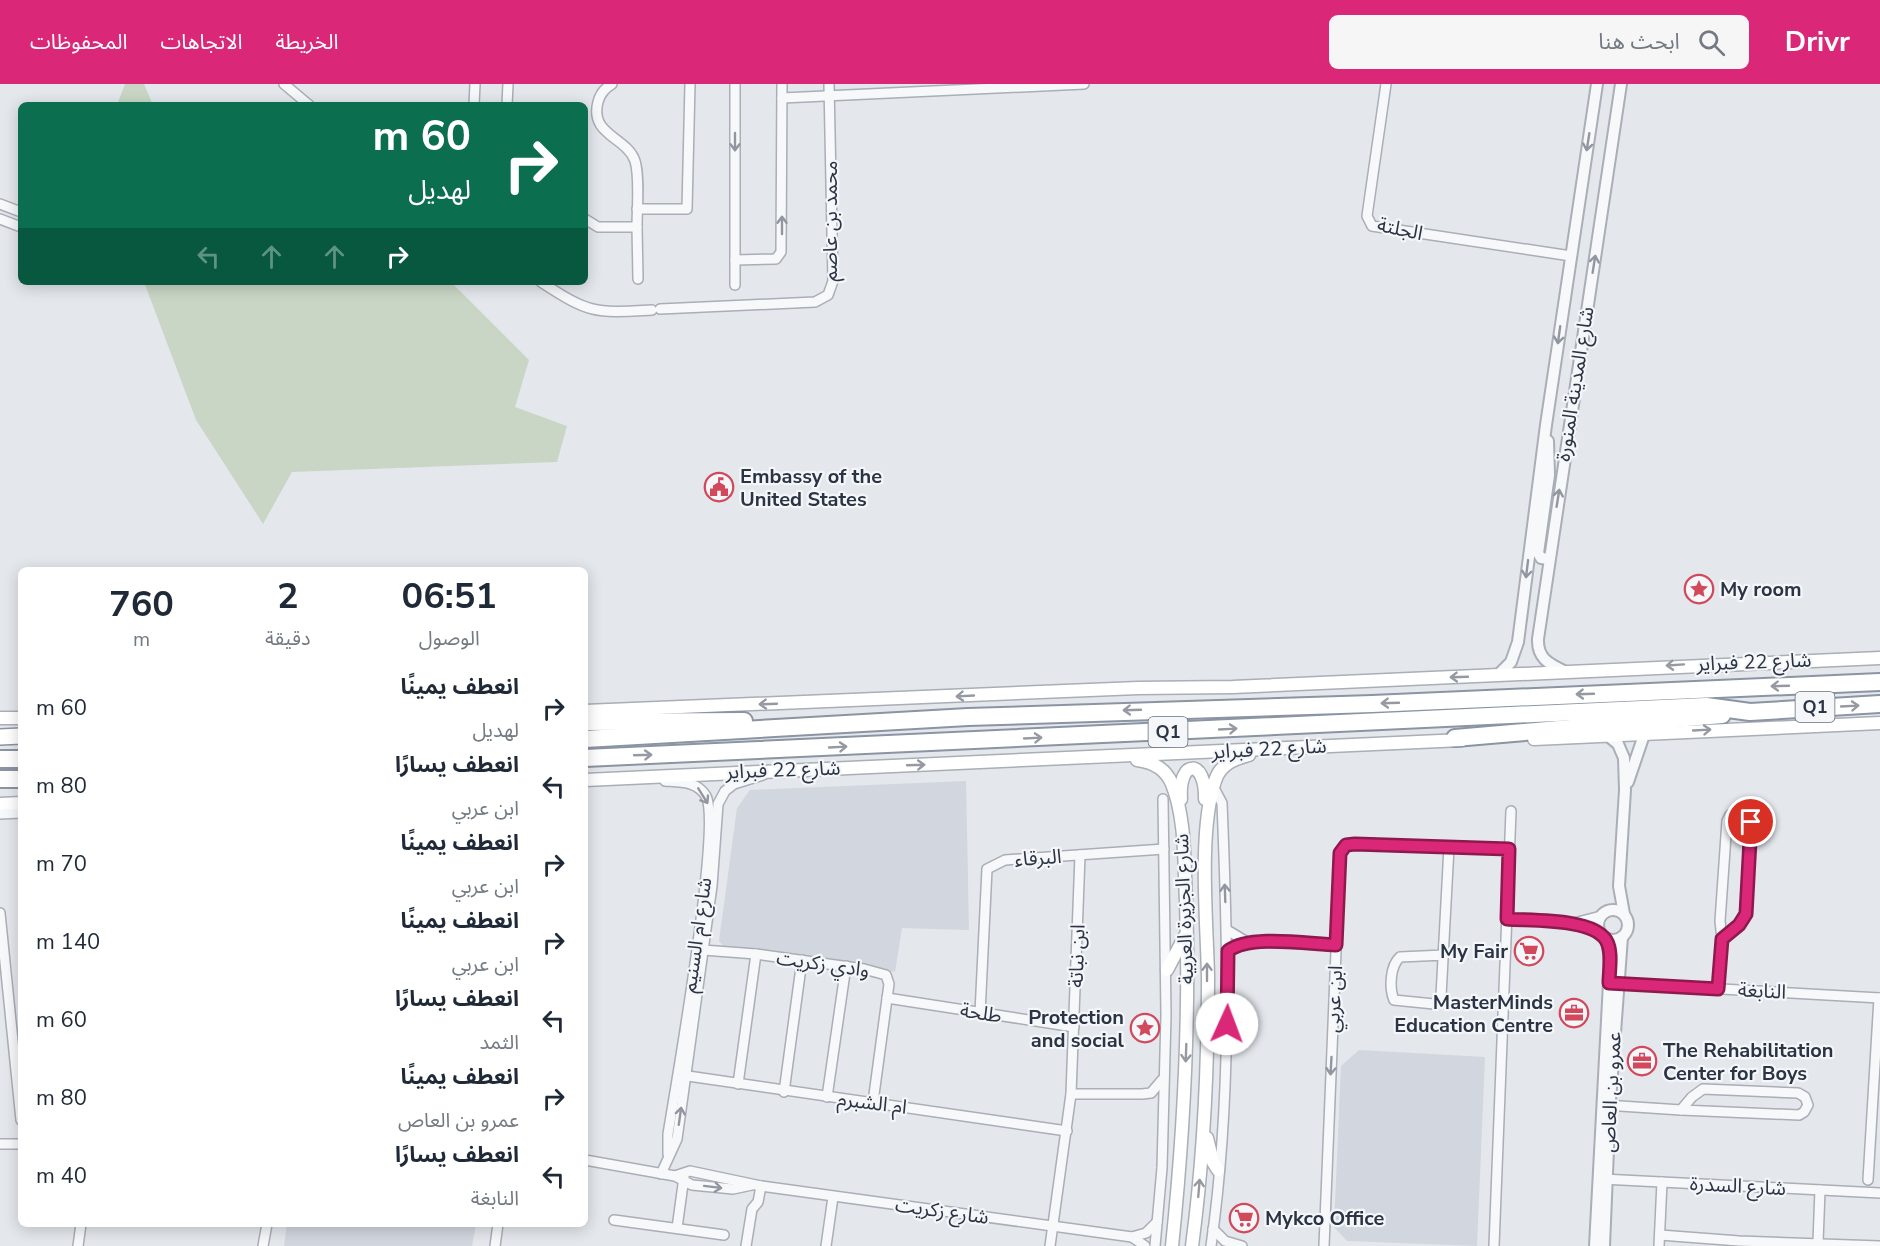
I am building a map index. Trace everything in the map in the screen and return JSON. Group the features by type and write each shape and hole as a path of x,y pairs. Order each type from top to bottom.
{"highway":[{"name":"شارع 22 فبراير","path":"588,739 745,731 796,726 1096,712 1372,704 1880,682"},
{"name":"شارع 22 فبراير","path":"588,758 1706,706 1750,712 1880,704"},
{"path":"1455,738 1698,719 1750,712"},
{"path":"588,722 740,721 796,726"},
{"path":"0,736 18,736"},
{"path":"0,759 18,759"},
{"path":"0,779 18,779"}],"main road":[{"name":"شارع 22 فبراير","path":"588,711 1880,658"},
{"path":"0,718 18,718"},
{"name":"شارع 22 فبراير","path":"588,780 1268,750 1455,738 1479,742 1645,732 1880,723"},
{"name":"شارع الجزيرة العربية","path":"1192,1246 1204,1114 1208,1007 1206,868 1214,786 1219,772 1231,761 1268,750"},
{"name":"شارع الجزيرة العربية","path":"1116,757 1145,761 1161,769 1167,775 1178,807 1184,858 1187,932 1185,1074 1172,1246"},
{"path":"1184,858 1181,780 1186,771 1193,769 1202,774 1205,782 1203,843 1206,868"},
{"path":"0,811 18,804"},
{"path":"1167,970 1187,932"},
{"path":"1204,1114 1208,1145 1218,1170"}],"street":[{"path":"284,84 305,102"},
{"path":"474,102 475,84"},
{"path":"507,102 508,84"},
{"path":"612,84 602,93 596,111 603,132 628,151 635,162 638,279"},
{"path":"637,209 687,209 690,84"},
{"path":"735,84 735,285"},
{"path":"735,260 777,259 781,252 782,84"},
{"name":"محمد بن عاصم","path":"546,285 574,304 591,311 815,303 828,295 832,281 829,84"},
{"path":"782,98 1084,84"},
{"name":"الجلتة","path":"1386,84 1367,216 1372,226 1571,256"},
{"name":"شارع المدينة المنورة","path":"1498,675 1511,662 1518,642 1546,425 1597,84"},
{"name":"شارع المدينة المنورة","path":"1564,671 1545,660 1538,647 1549,559 1621,84"},
{"path":"588,111 596,111"},
{"path":"0,204 18,211"},
{"path":"0,219 18,226"},
{"path":"588,221 598,227 637,227"},
{"path":"1546,425 1549,463 1538,553 1541,558 1549,559"},
{"path":"1625,790 1645,732"},
{"path":"1507,919 1570,923 1614,940 1622,938 1628,926 1619,886 1625,790 1622,751 1607,735"},
{"name":"شارع ام السنيم","path":"682,1075 704,950 720,800 734,784 773,770"},
{"name":"شارع ام السنيم","path":"630,777 691,783 703,792 709,805 706,872 682,1075 677,1139 661,1174"},
{"path":"1211,1246 1226,1074 1228,951 1222,803 1214,786"},
{"name":"شارع الجزيرة العربية","path":"1155,1246 1167,970 1162,799"},
{"path":"0,811 18,813"},
{"path":"1494,1246 1511,811"},
{"path":"1718,989 1727,821 1733,813 1742,812 1751,822 1746,914 1739,925 1722,939"},
{"name":"ابن عربي","path":"1324,1246 1340,853 1346,845 1509,849"},
{"path":"1444,955 1400,957 1395,961 1392,968 1394,1000 1398,1002 1439,1002 1444,955 1449,847"},
{"name":"البرقاء","path":"980,1013 987,870 1005,860 1164,849"},
{"name":"ابن نباتة","path":"1050,1246 1071,1094 1080,855"},
{"path":"1603,936 1598,921 1605,913 1619,886"},
{"path":"0,913 18,1090"},
{"path":"1570,923 1605,913 1624,914"},
{"path":"1227,930 1247,942"},
{"name":"عمرو بن العاص","path":"1603,936 1610,955 1613,983"},
{"name":"عمرو بن العاص","path":"1595,1246 1613,983 1622,938"},
{"path":"1228,951 1247,942 1336,945"},
{"name":"وادي زكريت","path":"704,950 756,954 884,973 889,981 873,1102"},
{"path":"738,1084 756,954"},
{"path":"784,1092 802,960"},
{"path":"827,1097 846,966"},
{"name":"النابغة","path":"1613,983 1880,998"},
{"name":"طلحة","path":"887,998 1074,1027"},
{"path":"1868,1180 1880,998"},
{"name":"ام الشبرم","path":"682,1075 784,1092 873,1102 1067,1131"},
{"path":"1071,1094 1151,1093 1163,1078"},
{"path":"1605,1106 1681,1110 1799,1115 1806,1110 1808,1102 1798,1093 1707,1089 1696,1093 1681,1110"},
{"path":"1142,1094 1158,1104 1162,1113"},
{"path":"0,1144 18,1144"},
{"name":"شارع زكريت","path":"588,1161 675,1176 684,1182 733,1190 757,1185"},
{"path":"675,1176 685,1171"},
{"path":"677,1228 685,1171"},
{"name":"شارع زكريت","path":"685,1171 833,1197 1132,1237 1145,1246"},
{"name":"عمرو بن العاص","path":"1601,1179 1604,1246"},
{"name":"شارع السدرة","path":"1601,1179 1880,1193"},
{"path":"1659,1246 1662,1182"},
{"path":"746,1246 752,1209 758,1202 757,1185"},
{"path":"1820,1190 1822,1244"},
{"path":"826,1246 833,1197"},
{"path":"614,1220 724,1235"},
{"path":"1132,1237 1146,1233 1157,1222"},
{"path":"78,1246 81,1227"},
{"path":"264,1246 267,1227"},
{"path":"495,1246 498,1227"},
{"path":"1214,1229 1224,1241 1242,1246"},
{"path":"1660,1235 1739,1244 1880,1246"}],"shaded area":[{"path":"966,781 969,930 902,928 895,972 727,950 719,941 737,808 750,790"},
{"path":"1359,1050 1485,1057 1477,1246 1347,1241 1334,1227 1341,1066"},
{"path":"287,1227 475,1227 472,1246 284,1246"}],"green space":[{"path":"125,84 144,84 152,102 118,102"},
{"path":"145,285 454,285 529,360 515,407 567,426 557,462 292,472 263,524 196,420"}],"place":[{"name":"Embassy of the United States","path":"719,487"},
{"name":"My room","path":"1699,589"},
{"name":"My Fair","path":"1529,951"},
{"name":"MasterMinds Education Centre","path":"1574,1013"},
{"name":"Protection and social","path":"1145,1028"},
{"name":"The Rehabilitation Center for Boys","path":"1642,1061"},
{"name":"Mykco Office","path":"1244,1218"}],"route":[{"path":"1227,1024 1228,951 1232,948 1247,942 1336,945 1340,853 1346,845 1355,844 1509,849 1507,919 1570,923 1599,932 1606,939 1609,949 1609,983 1718,989 1722,939 1744,920 1746,914 1751,822"}]}
